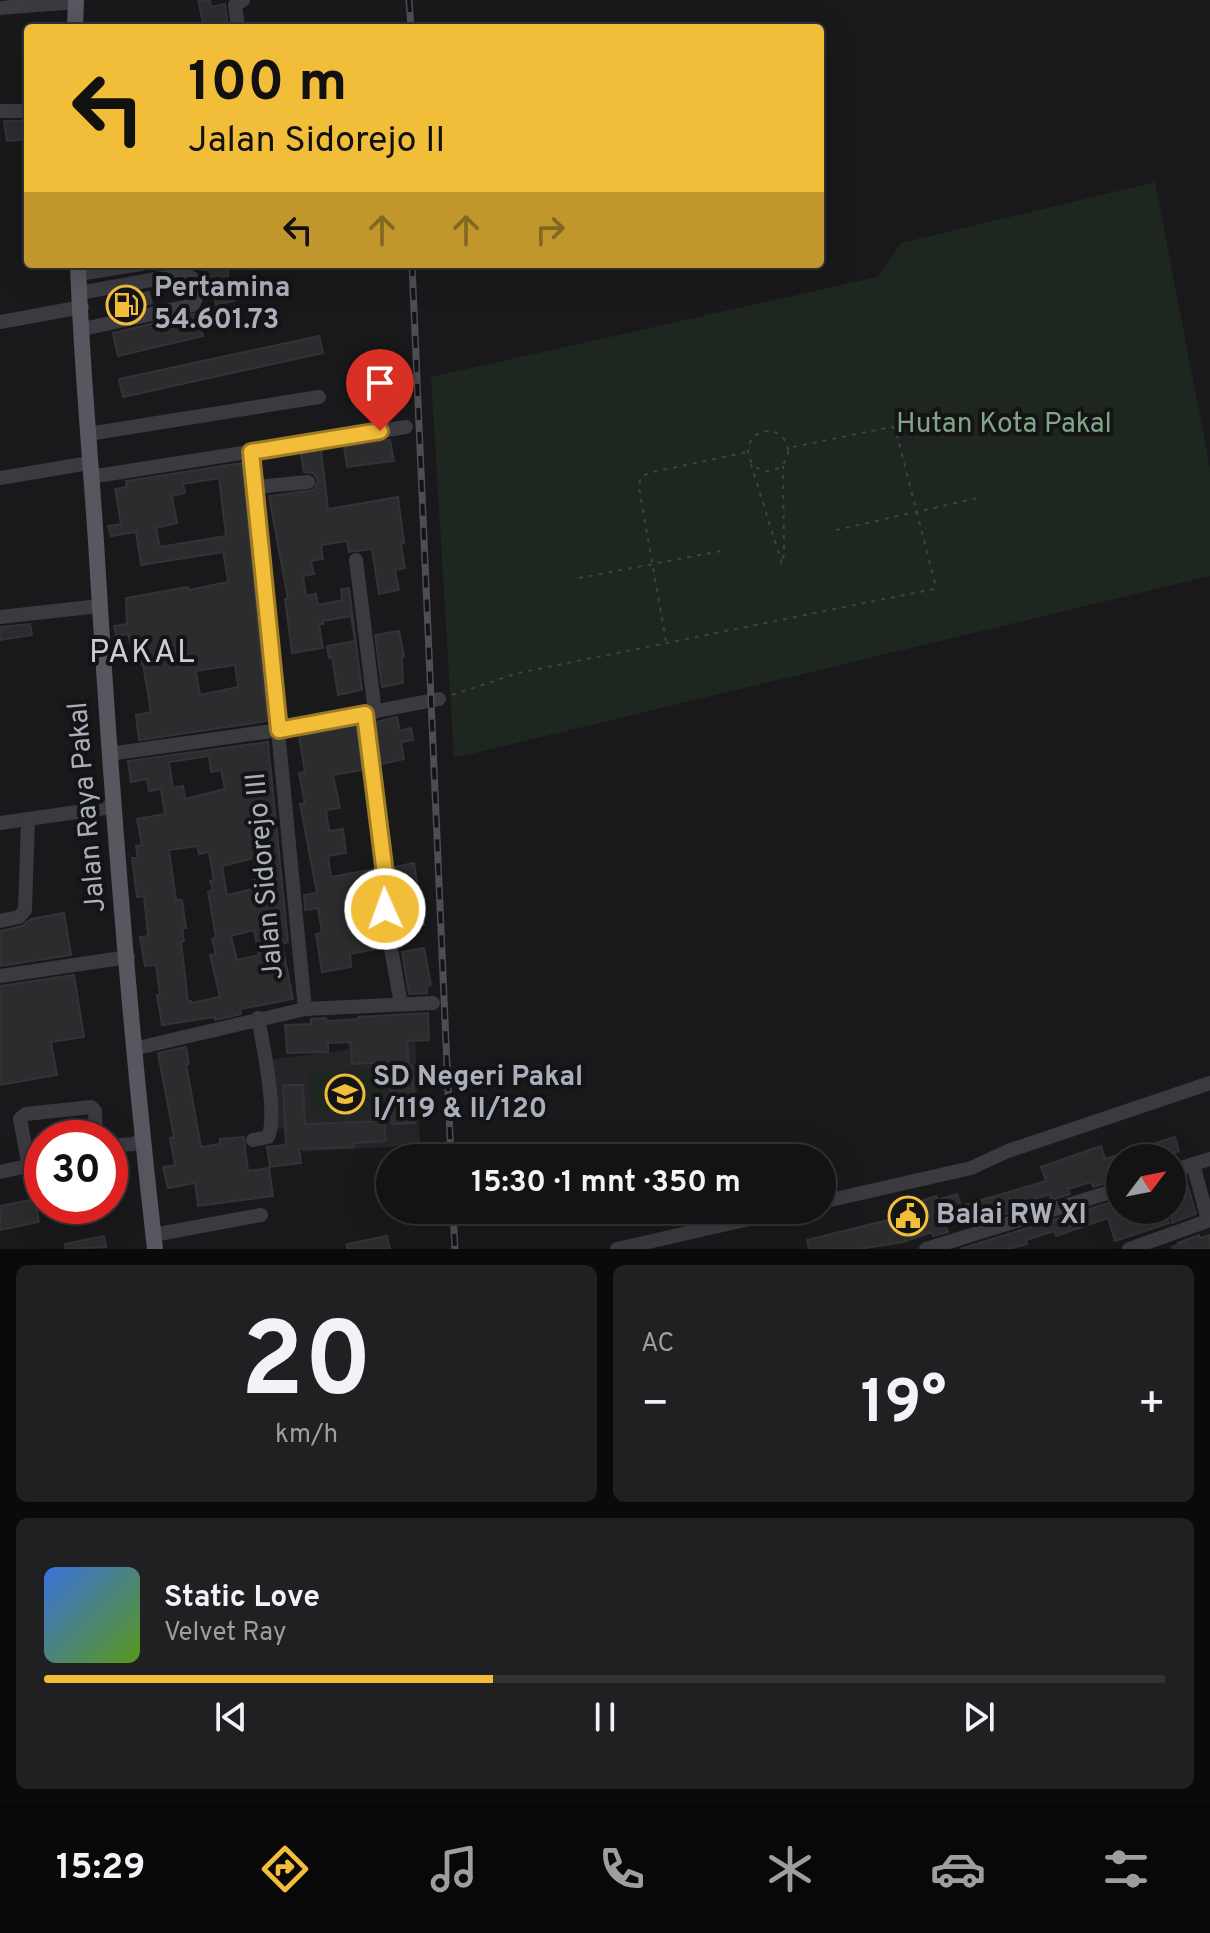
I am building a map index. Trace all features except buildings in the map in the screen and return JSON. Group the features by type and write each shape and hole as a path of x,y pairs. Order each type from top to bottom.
{"main road":[{"path":"75,24 76,1"},
{"name":"Jalan Raya Pakal","path":"79,269 88,434 86,468 92,607 109,754 104,808 133,1049 138,1142 154,1242"}],"street":[{"path":"237,24 235,5 243,0"},
{"path":"0,8 76,1"},
{"path":"0,111 24,111"},
{"path":"0,322 80,300 140,288 184,274 192,278 197,296 193,305 143,313 83,329"},
{"path":"88,434 319,397"},
{"path":"0,478 51,470 251,452 406,427"},
{"name":"Jalan Sidorejo III","path":"251,452 305,1009"},
{"path":"256,487 308,482"},
{"path":"356,560 387,890 387,927 401,1004"},
{"path":"0,617 92,607"},
{"path":"109,754 279,730 439,699"},
{"path":"0,823 104,808"},
{"path":"0,921 19,917 25,910 28,819"},
{"path":"0,976 120,958"},
{"path":"133,1049 305,1009 433,1003"},
{"path":"253,1140 264,1139 272,1129 258,1018"},
{"path":"836,1199 971,1168 1008,1151 1210,1083"},
{"path":"24,1131 20,1119 26,1114 91,1107 95,1111 95,1120"},
{"path":"128,1143 138,1142"},
{"path":"1186,1166 1210,1159"},
{"path":"1129,1249 1209,1220 1193,1164"},
{"path":"0,1172 24,1167"},
{"path":"926,1249 1106,1193"},
{"path":"154,1242 261,1215"},
{"path":"617,1249 727,1224"}],"path":[{"path":"439,699 518,673 934,589 895,428 788,448"},
{"path":"772,431 783,437 788,448 788,458 783,466 782,564 747,452 750,440 759,432 772,431"},
{"path":"666,643 639,488 643,475 747,452"},
{"path":"751,464 761,471 772,471 783,466"},
{"path":"836,530 982,497"},
{"path":"579,578 726,550"}],"shaded area":[{"name":"SD Negeri Pakal I/119 & II/120","path":"415,1036 420,1144 376,1144 376,1148 302,1152 299,1128 276,1129 268,1060 348,1050 348,1041"}],"green space":[{"name":"Hutan Kota Pakal","path":"1155,182 1210,468 1210,576 454,758 431,377 877,277 901,243"},
{"path":"381,1069 384,1108 311,1112 309,1073"}],"tunnel":[{"path":"143,292 147,309"}],"railway":[{"path":"409,0 411,24"},
{"path":"412,268 450,1144"},
{"path":"454,1224 455,1249"}],"place":[{"name":"Pertamina 54.601.73","path":"126,305"},
{"name":"SD Negeri Pakal I/119 & II/120","path":"345,1094"},
{"name":"Balai RW XI","path":"908,1216"}],"district":[{"name":"PAKAL","path":"143,654"}],"route":[{"path":"380,431 251,452 279,730 365,714 387,890 385,909"}]}
